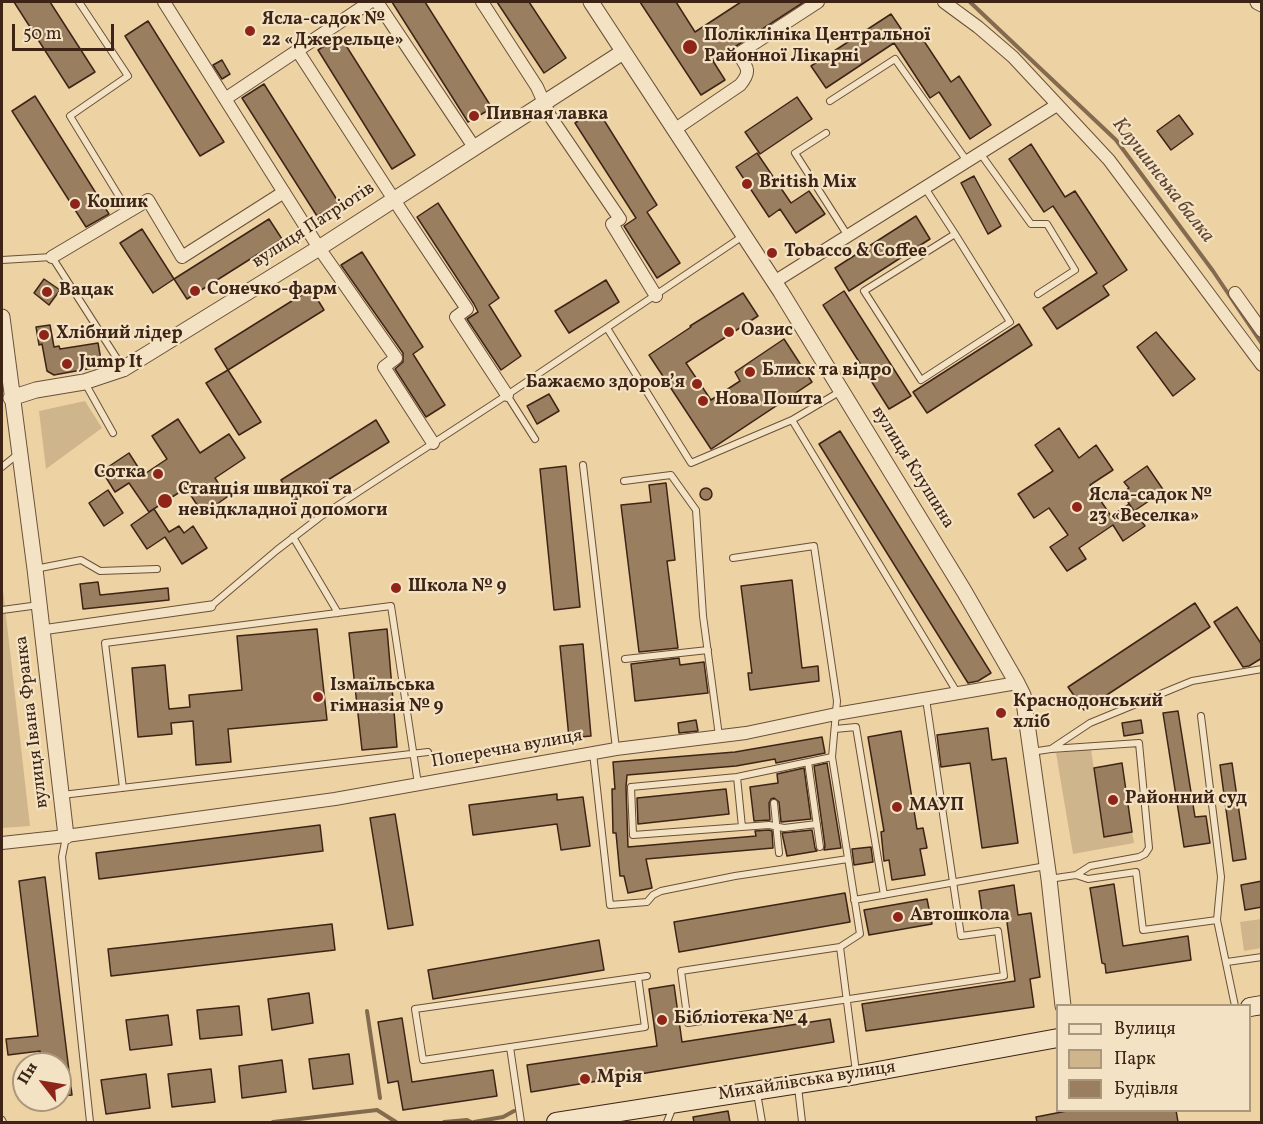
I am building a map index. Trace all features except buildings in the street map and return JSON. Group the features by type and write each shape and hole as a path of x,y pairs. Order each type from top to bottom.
{"main road":[{"name":"Михайлівська вулиця","path":"556,1122 856,1075 1056,1038"}],"street":[{"path":"164,2 320,248 396,358 384,367 433,443"},
{"path":"225,99 370,2"},
{"path":"377,2 474,147"},
{"path":"482,2 537,87 550,116 620,219 612,224 656,296"},
{"name":"вулиця Клушина","path":"591,2 774,282 842,391 958,581 1023,695 1048,872 1062,1004"},
{"path":"674,130 741,85 747,77 748,69 738,54 815,2"},
{"path":"944,2 1013,57 1109,160 1262,365"},
{"path":"297,50 467,309 456,317 507,395"},
{"name":"вулиця Патріотів","path":"6,400 36,390 84,382 123,369 320,248 393,198 623,52"},
{"path":"774,282 1057,105"},
{"path":"52,257 147,200 182,257 284,192"},
{"path":"1235,293 1262,331"},
{"name":"вулиця Івана Франка","path":"2,317 6,400 18,454 35,569 66,836"},
{"path":"42,630 211,606"},
{"name":"Поперечна вулиця","path":"2,843 335,799 616,748 746,733 836,714 1017,683"}],"lane":[{"path":"79,2 128,76 70,116 129,212"},
{"path":"830,101 895,59 967,161"},
{"path":"826,133 795,153 848,236"},
{"path":"981,153 1031,224 1047,224 1075,270 1038,294"},
{"path":"925,187 955,234 1010,322 921,380 864,291 955,234"},
{"path":"211,606 320,517 656,296 743,235"},
{"path":"2,260 52,257 123,369"},
{"path":"607,328 691,464 792,420 842,391"},
{"path":"84,382 113,433"},
{"path":"507,395 535,439"},
{"path":"792,420 959,694"},
{"path":"2,467 18,454"},
{"path":"583,465 616,748"},
{"path":"624,481 671,475 696,510 708,650 719,736"},
{"path":"293,537 338,613"},
{"path":"733,558 814,546 837,700 832,757 860,934 840,947 681,971 688,1023 1004,976 998,931 961,936 926,699"},
{"path":"35,569 81,560 100,571 157,569"},
{"path":"2,609 39,605"},
{"path":"123,788 105,643 391,606 418,784"},
{"path":"625,659 708,650"},
{"path":"1051,748 1090,723 1192,681 1262,669"},
{"path":"1201,716 1221,877 1217,920 1235,1004"},
{"path":"835,729 856,727 884,895"},
{"path":"1030,752 1051,748 1139,743 1149,848 1139,857 1090,866 1076,875"},
{"path":"61,796 428,752"},
{"path":"593,753 610,905 647,902 661,891 735,876 848,858"},
{"path":"817,824 784,828 776,826 742,827 633,835 631,787 737,777 832,757"},
{"path":"808,762 820,847"},
{"path":"737,777 742,827"},
{"path":"774,803 779,853"},
{"name":"вулиця Івана Франка","path":"66,836 62,857 90,1122"},
{"path":"854,900 953,882 1048,872 1076,875 1088,879 1136,872 1143,930 1217,920"},
{"path":"840,947 856,1075"},
{"path":"1227,962 1262,957"},
{"path":"638,977 645,1027 423,1060 416,1010 638,977 647,976"},
{"path":"510,1047 521,1122"},
{"path":"797,1084 802,1122"},
{"path":"756,1090 762,1122"},
{"path":"668,1122 674,1103"}],"green space":[{"path":"85,401 102,428 46,469 39,411"},
{"path":"2,581 30,826 2,828"},
{"path":"1091,749 1104,837 1132,832 1134,843 1073,854 1056,753"},
{"path":"1261,919 1261,948 1244,951 1240,922"}],"waterway":[{"name":"Клушинська балка","path":"970,2 1116,140 1213,271 1262,344"},
{"path":"367,1011 380,1098"},
{"path":"273,1122 377,1110 396,1122"},
{"path":"474,1122 503,1117 514,1111"},
{"path":"444,1122 467,1120 471,1122"}],"place":[{"name":"Ясла-садок № 22 «Джерельце»","path":"250,31"},
{"name":"Поліклініка Центральної Районної Лікарні","path":"690,47"},
{"name":"Пивная лавка","path":"474,116"},
{"name":"British Mix","path":"747,184"},
{"name":"Кошик","path":"75,204"},
{"name":"Tobacco & Coffee","path":"772,253"},
{"name":"Сонечко-фарм","path":"195,291"},
{"name":"Вацак","path":"47,292"},
{"name":"Оазис","path":"729,332"},
{"name":"Хлібний лідер","path":"44,335"},
{"name":"Jump It","path":"67,364"},
{"name":"Блиск та відро","path":"750,372"},
{"name":"Бажаємо здоровʼя","path":"697,384"},
{"name":"Нова Пошта","path":"703,401"},
{"name":"Сотка","path":"158,474"},
{"name":"Станція швидкої та невідкладної допомоги","path":"165,501"},
{"name":"Ясла-садок № 23 «Веселка»","path":"1077,507"},
{"name":"Школа № 9","path":"396,588"},
{"name":"Ізмаїльська гімназія № 9","path":"318,697"},
{"name":"Краснодонський хліб","path":"1001,713"},
{"name":"Районний суд","path":"1113,800"},
{"name":"МАУП","path":"897,807"},
{"name":"Автошкола","path":"898,917"},
{"name":"Бібліотека № 4","path":"662,1020"},
{"name":"Мрія","path":"585,1079"}]}
